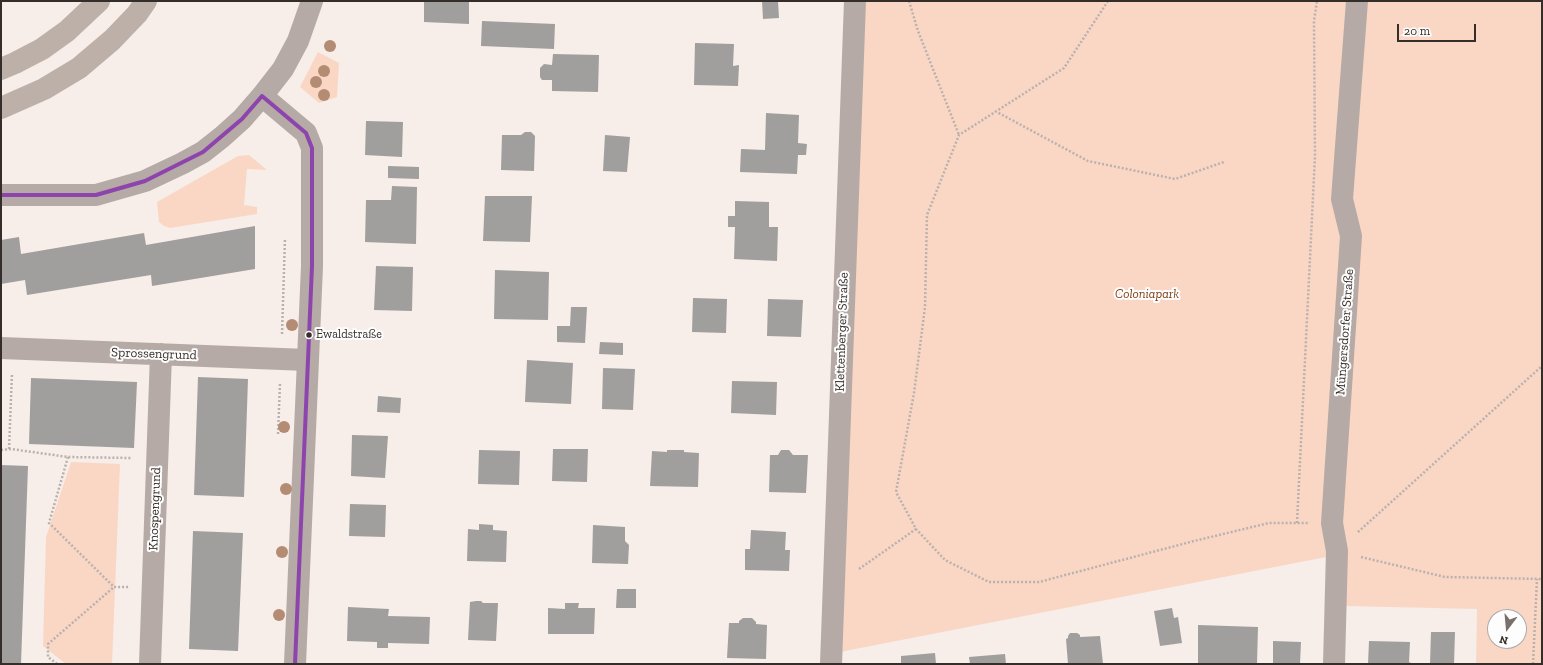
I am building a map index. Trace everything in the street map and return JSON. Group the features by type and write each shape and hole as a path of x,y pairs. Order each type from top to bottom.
{"highway":[{"path":"1,69 42,49 67,31 99,1"},
{"path":"1,108 44,90 79,68 112,40 137,14 146,1"}],"street":[{"path":"1,195 96,194 145,182 203,152 242,119 283,69 303,28 312,1"},
{"name":"Klettenberger Straße","path":"830,664 855,1"},
{"name":"Müngersdorfer Straße","path":"1334,664 1337,551 1332,523 1351,236 1342,199 1357,1"},
{"path":"262,96 306,133 312,148 312,266 295,664"},
{"name":"Sprossengrund","path":"7,348 307,360"},
{"name":"Knospengrund","path":"150,664 161,354"}],"path":[{"path":"909,1 918,31 959,135"},
{"path":"1108,1 1064,68 959,135 927,215 925,307 914,393 896,492 916,529 945,560 989,582 1039,582 1261,525 1332,523"},
{"path":"1297,523 1315,156 1314,21 1317,1"},
{"path":"995,111 1088,161 1175,179 1224,162"},
{"path":"278,437 286,234"},
{"path":"7,348 9,449"},
{"path":"1337,551 1542,366"},
{"path":"1,450 9,449 68,457 157,459"},
{"path":"68,457 49,523 114,587"},
{"path":"833,586 916,529"},
{"path":"1337,551 1445,577 1542,579"},
{"path":"1533,664 1537,579"},
{"path":"57,664 52,662 48,657 48,644 114,587 152,588"}],"green space":[{"name":"Coloniapark","path":"864,1 1542,1 1542,664 1476,664 1477,609 1346,606 1326,557 840,652"},
{"path":"318,52 339,63 337,97 319,103 300,87"},
{"path":"249,155 267,170 247,169 244,205 257,207 257,214 170,228 159,222 157,202 238,156"},
{"path":"71,462 120,464 112,664 66,664 43,646 46,537"}],"building":[{"path":"424,1 469,1 469,24 424,22"},
{"path":"762,1 778,1 779,18 763,19"},
{"path":"482,21 555,24 554,49 481,46"},
{"path":"695,43 734,44 733,66 739,65 738,86 694,85"},
{"path":"553,54 599,55 598,92 552,91 552,80 542,80 540,77 540,68 544,64 552,65"},
{"path":"766,113 799,115 798,143 807,144 806,155 798,155 797,174 740,172 741,149 765,150"},
{"path":"366,121 403,122 402,157 365,155"},
{"path":"525,132 531,132 535,136 534,171 501,170 502,135 521,135"},
{"path":"605,135 630,137 627,172 603,171"},
{"path":"388,166 419,167 419,179 388,178"},
{"path":"392,186 417,187 416,244 365,242 366,200 391,200"},
{"path":"485,196 532,196 530,242 483,241"},
{"path":"735,201 769,202 769,227 778,227 777,261 734,259 735,227 728,227 728,216 735,216"},
{"path":"255,226 255,269 152,286 151,275 27,295 25,280 1,284 1,240 19,237 21,254 144,233 146,245"},
{"path":"376,266 413,267 412,311 374,310"},
{"path":"495,270 549,272 548,320 494,319"},
{"path":"693,298 727,299 726,333 692,332"},
{"path":"768,299 803,300 801,337 767,336"},
{"path":"571,307 587,307 585,343 557,342 557,326 570,326"},
{"path":"600,342 623,343 623,355 599,354"},
{"path":"527,360 573,363 571,404 525,402"},
{"path":"603,368 635,369 633,410 602,409"},
{"path":"198,377 248,379 244,497 194,495"},
{"path":"31,378 137,382 134,448 29,444"},
{"path":"732,381 777,382 776,415 731,413"},
{"path":"378,396 401,398 400,413 377,412"},
{"path":"352,435 388,436 385,478 351,476"},
{"path":"553,449 588,449 587,482 552,481"},
{"path":"479,450 520,451 519,485 478,484"},
{"path":"667,450 684,450 684,452 699,453 698,487 650,486 652,451 667,452"},
{"path":"781,450 789,450 793,455 808,455 806,493 769,492 770,455 778,455"},
{"path":"1,465 28,466 21,664 1,664"},
{"path":"350,504 386,505 385,537 349,536"},
{"path":"479,524 493,525 493,530 507,531 506,562 467,561 468,529 479,530"},
{"path":"593,525 625,527 625,541 629,545 628,564 592,563"},
{"path":"751,530 786,532 785,550 790,550 789,571 745,570 745,549 750,549"},
{"path":"193,531 243,533 238,651 189,649"},
{"path":"617,589 636,589 636,608 616,608"},
{"path":"481,601 483,603 498,603 496,641 468,640 470,602"},
{"path":"565,603 579,603 578,608 595,608 594,634 548,634 548,608 565,609"},
{"path":"348,607 389,609 388,616 430,617 429,644 388,643 388,648 377,648 377,642 347,641"},
{"path":"1172,608 1174,618 1178,617 1182,643 1160,646 1154,611"},
{"path":"743,618 752,618 756,624 767,625 766,659 727,658 729,623 739,623 739,621"},
{"path":"1198,625 1258,627 1257,664 1198,664"},
{"path":"1431,632 1455,632 1454,664 1430,664"},
{"path":"1070,633 1077,633 1080,637 1100,636 1103,664 1068,664 1066,639"},
{"path":"1273,641 1301,642 1300,664 1273,664"},
{"path":"1369,641 1410,642 1409,662 1413,664 1368,664"},
{"path":"935,653 936,664 901,664 901,656"},
{"path":"1005,654 1006,664 970,664 969,657"}],"transit line":[{"path":"262,96 306,133 312,148 312,266 295,664"},
{"path":"1,195 96,195 145,181 203,152 242,119 262,96"}],"place":[{"name":"Ewaldstraße","path":"309,335"}]}
